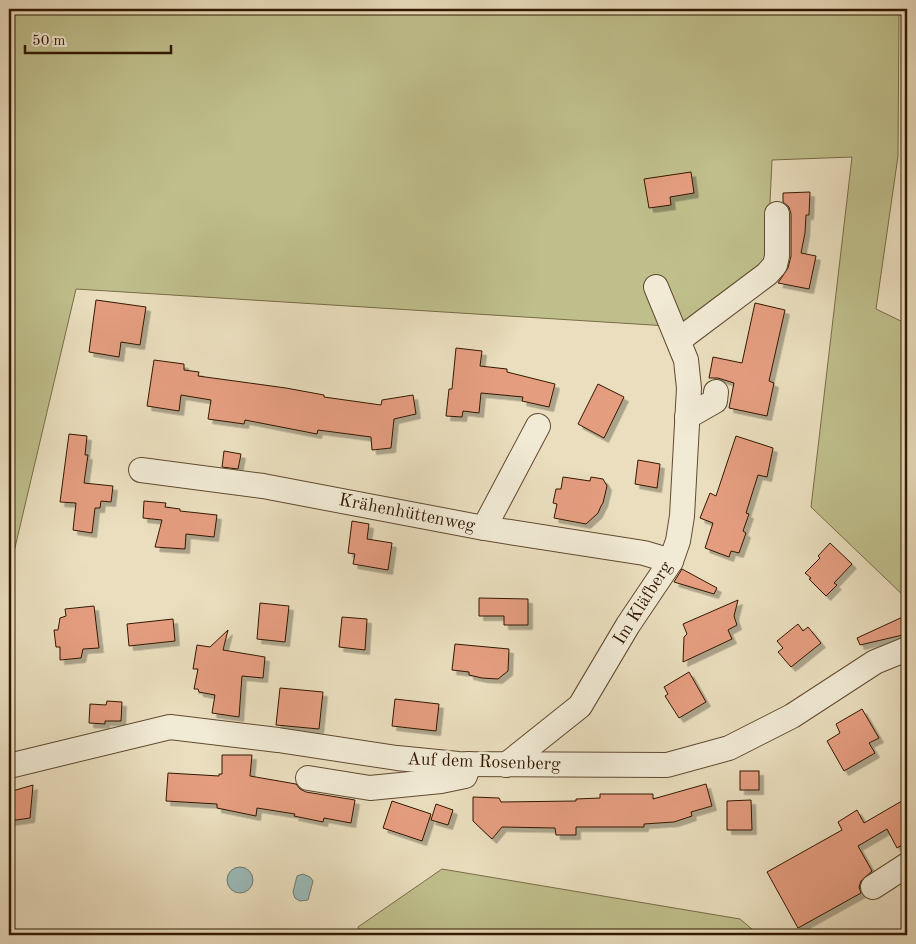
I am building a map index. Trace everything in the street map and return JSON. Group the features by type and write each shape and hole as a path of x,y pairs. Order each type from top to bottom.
{"street":[{"path":"679,340 767,274 775,265 777,256 777,214"},
{"name":"Im Kläfberg","path":"506,765 580,706 628,625 671,561 678,541 682,516 689,388 686,360 656,287"},
{"path":"687,417 715,396"},
{"path":"484,528 538,426"},
{"name":"Krähenhüttenweg","path":"141,470 263,486 484,528 644,553 671,561"},
{"name":"Auf dem Rosenberg","path":"9,766 170,727 396,758 469,764 667,765 729,748 792,716 874,662 907,649"},
{"path":"308,778 370,788 440,781 466,776 469,764"},
{"path":"873,887 907,865"}],"green space":[{"path":"9,9 899,9 898,156 876,309 907,324 907,599 811,507 852,157 772,160 768,245 764,264 684,327 76,289 13,556 9,556"},
{"path":"442,869 740,919 759,935 360,935 358,927"}],"water":[{"path":"240,867 249,871 253,880 249,889 240,893 231,889 227,880 231,871"},
{"path":"303,874 310,877 313,881 308,900 300,901 295,898 293,892 297,876"}],"building":[{"path":"691,172 694,193 670,197 671,205 649,208 644,179"},
{"path":"810,192 809,215 806,215 801,253 816,256 809,289 778,283 788,268 791,256 791,214 789,207 783,202 783,193"},
{"path":"96,300 146,307 140,345 121,342 119,357 89,352"},
{"path":"755,303 785,310 769,381 774,383 767,416 729,408 734,383 718,378 709,378 713,357 742,363"},
{"path":"456,348 482,351 480,366 507,369 507,372 555,384 549,407 522,401 523,397 481,393 479,413 463,411 462,417 446,416 449,389 452,389"},
{"path":"154,360 184,364 184,370 199,372 198,376 286,388 324,395 324,397 381,405 382,400 413,395 416,414 394,419 391,448 372,450 371,437 318,430 317,434 245,420 244,424 208,419 211,400 181,395 179,411 147,406"},
{"path":"598,384 624,397 604,438 578,424"},
{"path":"69,434 87,436 85,455 88,455 84,483 113,486 111,502 101,501 100,508 95,508 92,533 73,530 76,503 60,502"},
{"path":"736,436 773,448 767,477 758,475 746,513 749,514 743,531 746,533 739,553 731,551 729,557 705,548 713,523 700,518 710,493 716,496"},
{"path":"224,451 241,454 238,469 222,467"},
{"path":"638,460 660,464 657,488 635,484"},
{"path":"563,477 590,481 591,477 603,479 607,486 603,503 598,513 586,524 554,518 557,504 553,503 556,489 561,489"},
{"path":"144,501 166,503 165,507 180,509 180,511 217,515 214,537 186,534 185,549 155,547 162,520 143,518"},
{"path":"352,521 369,524 367,539 392,543 388,570 353,564 355,554 348,553"},
{"path":"830,543 852,564 834,583 837,585 826,596 805,573 820,558 818,556"},
{"path":"682,569 717,588 714,594 674,582"},
{"path":"479,598 528,599 528,625 504,625 504,616 479,616"},
{"path":"738,600 734,616 737,625 728,630 732,639 683,662 684,637 687,634 683,624"},
{"path":"260,603 289,606 285,642 257,639"},
{"path":"94,606 99,648 83,649 81,658 60,660 60,647 56,647 54,630 58,630 60,618 66,616 65,609"},
{"path":"907,615 907,634 860,645 857,638"},
{"path":"342,617 367,619 365,650 339,647"},
{"path":"173,619 175,641 129,646 127,624"},
{"path":"798,624 803,631 808,627 821,643 791,667 778,652 783,648 777,641"},
{"path":"228,630 223,650 265,657 263,678 242,676 239,717 212,713 215,695 199,692 198,689 194,689 198,669 193,669 197,645 210,647"},
{"path":"455,644 509,649 508,671 498,679 482,678 469,675 469,672 452,670"},
{"path":"689,672 706,702 679,718 665,696 668,694 664,687"},
{"path":"280,688 323,692 319,729 276,725"},
{"path":"395,699 439,704 436,731 392,726"},
{"path":"107,701 122,702 121,721 105,721 105,724 89,723 90,704 106,705"},
{"path":"862,709 879,738 869,743 875,753 844,771 827,741 840,733 836,724"},
{"path":"222,755 252,755 250,776 296,784 306,792 355,800 351,823 324,818 323,822 294,816 295,814 257,808 256,816 217,808 217,804 166,801 168,773 219,776 219,774 222,774"},
{"path":"740,771 759,771 759,790 740,790"},
{"path":"706,784 712,806 691,812 692,816 674,822 644,824 644,827 576,827 576,835 556,835 555,828 502,827 492,839 473,821 473,797 499,798 501,802 576,801 576,799 600,798 600,794 653,794 653,799"},
{"path":"33,785 30,818 9,821 9,792"},
{"path":"907,798 907,842 897,848 887,829 858,846 872,871 861,881 859,887 861,893 798,928 767,872 842,830 838,822 857,810 864,823"},
{"path":"751,800 752,830 727,830 727,801"},
{"path":"392,801 431,814 422,841 383,828"},
{"path":"436,804 453,810 448,825 431,820"}]}
